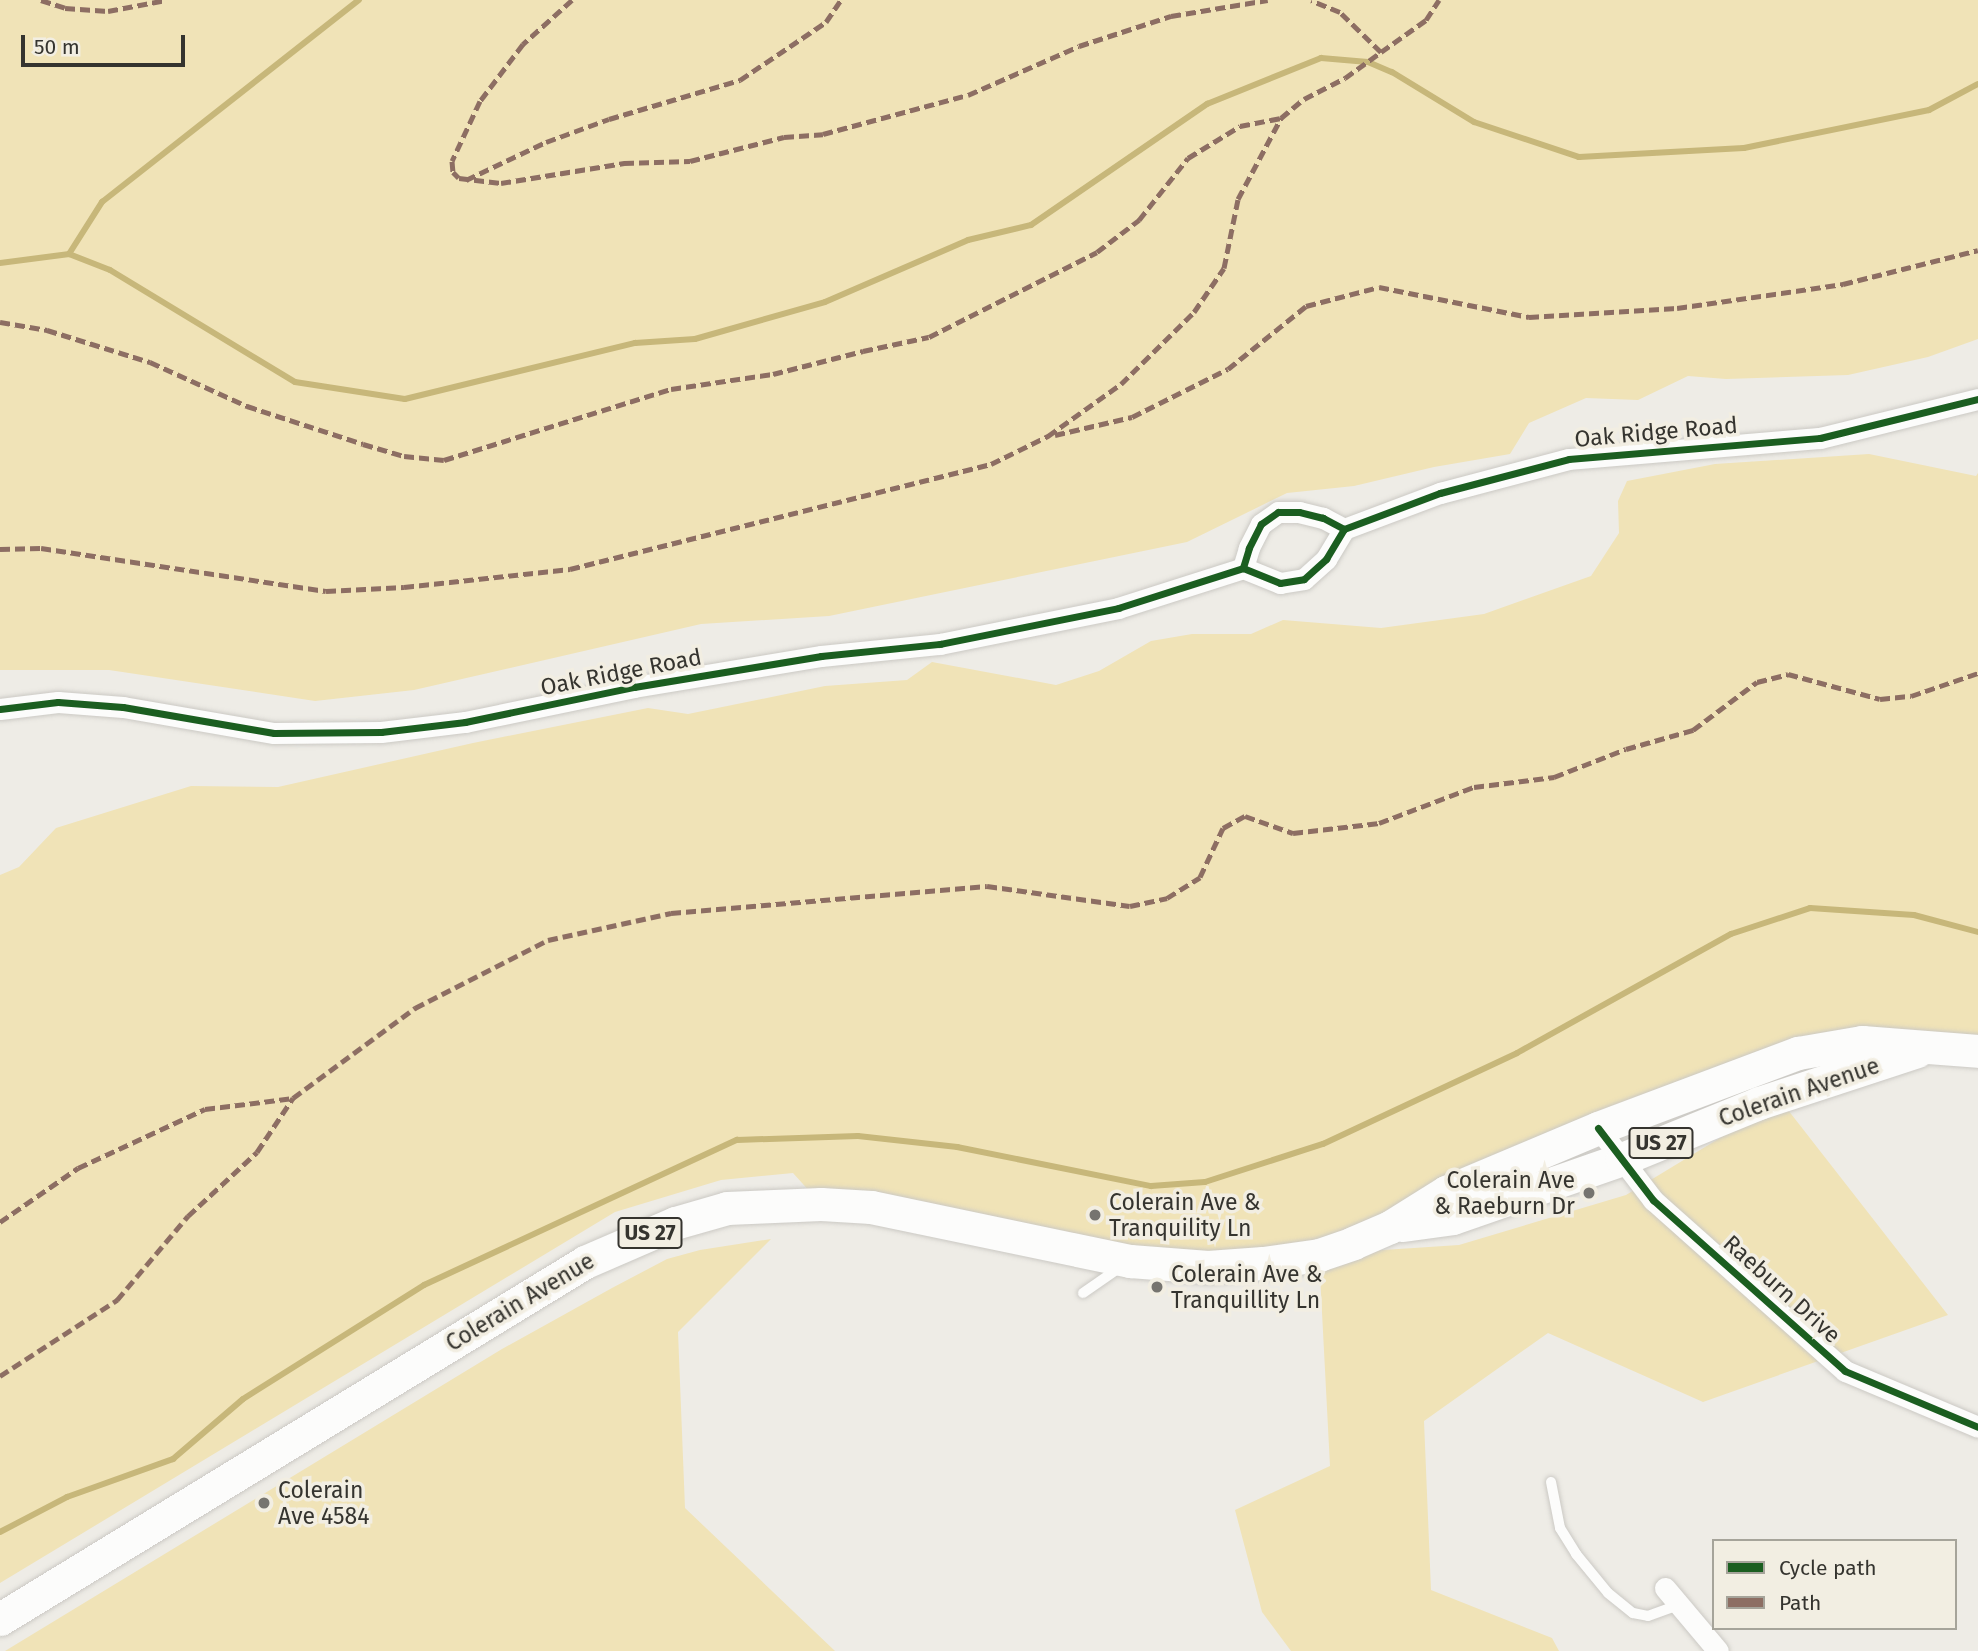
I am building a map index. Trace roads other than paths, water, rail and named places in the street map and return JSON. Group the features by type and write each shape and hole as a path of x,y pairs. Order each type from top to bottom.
{"main road":[{"name":"Colerain Avenue","path":"0,1619 585,1262 675,1223 727,1208 821,1204 871,1207 1130,1261 1208,1267 1263,1263 1319,1255 1390,1227 1446,1192 1598,1128 1798,1053 1862,1042 1978,1051"},
{"name":"Colerain Avenue","path":"1390,1227 1453,1218 1622,1159 1759,1103 1860,1072 1930,1046"}],"street":[{"name":"Oak Ridge Road","path":"1344,529 1440,493 1569,459 1821,438 1978,399"},
{"path":"1278,512 1299,512 1323,518 1344,529 1326,559 1304,579 1280,583 1243,568 1261,524 1278,512"},
{"name":"Oak Ridge Road","path":"0,709 58,702 123,707 274,733 381,732 464,722 634,687 821,656 940,644 1118,608 1243,568"},
{"name":"Raeburn Drive","path":"1598,1128 1653,1200 1846,1371 1978,1427"},
{"path":"1665,1588 1718,1651"}],"lane":[{"path":"1083,1293 1130,1261"},
{"path":"1551,1482 1560,1528 1576,1554 1608,1593 1633,1613 1648,1616 1679,1605"}],"waterway":[{"path":"69,254 102,202 359,0"},
{"path":"0,263 69,254 110,270 295,382 405,399 635,343 695,339 825,302 968,240 1031,225 1207,104 1321,58 1368,62 1392,72 1474,122 1579,157 1744,148 1929,110 1978,84"},
{"path":"0,1532 67,1497 173,1459 243,1399 424,1285 737,1140 858,1136 957,1147 1151,1186 1205,1182 1323,1144 1517,1053 1731,934 1810,908 1914,915 1978,932"}],"place":[{"name":"Colerain Ave & Raeburn Dr","path":"1589,1193"},
{"name":"Colerain Ave & Tranquility Ln","path":"1095,1215"},
{"name":"Colerain Ave & Tranquillity Ln","path":"1157,1287"},
{"name":"Colerain Ave 4584","path":"264,1503"}]}
